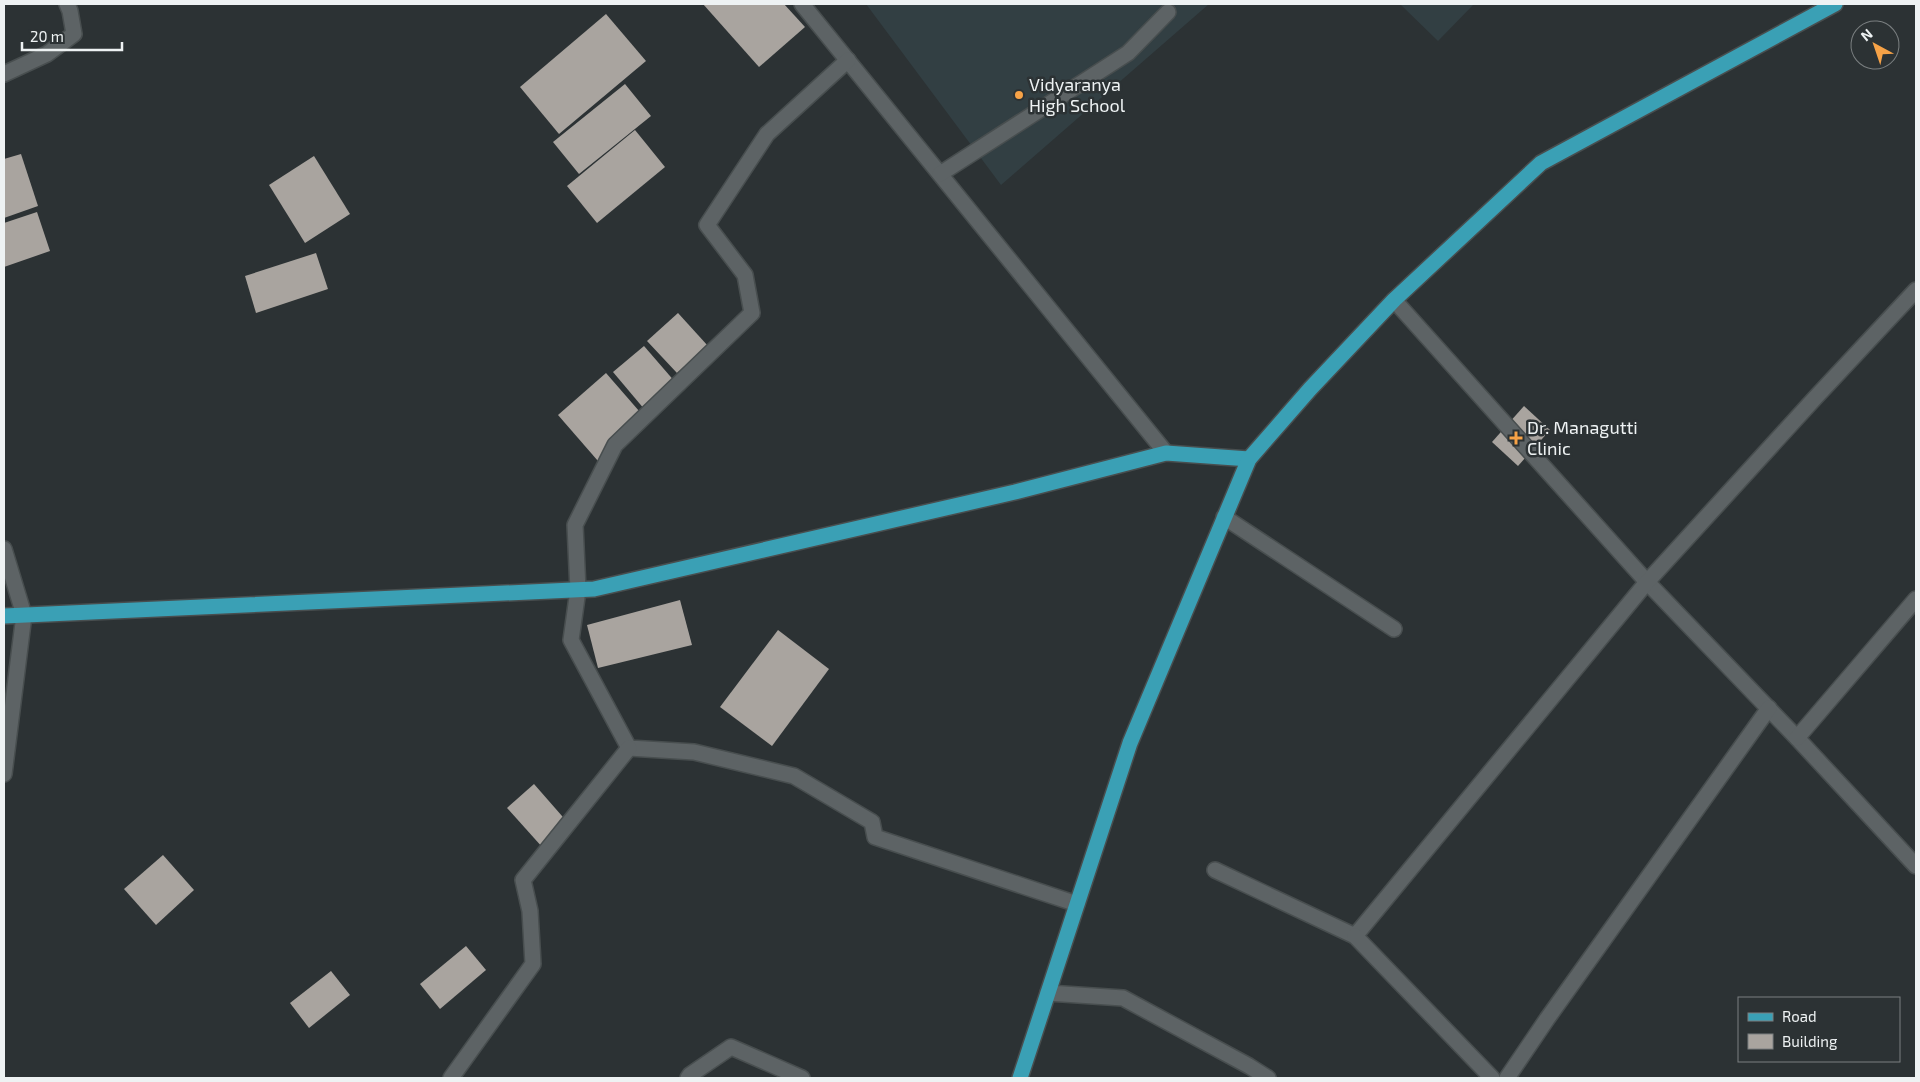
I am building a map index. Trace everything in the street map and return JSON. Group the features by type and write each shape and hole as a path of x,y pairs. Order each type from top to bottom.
{"main road":[{"path":"1020,1078 1130,743 1249,459 1310,389 1394,300 1541,163 1835,4"},
{"path":"4,616 594,589 996,497 1166,453 1249,459"}],"street":[{"path":"4,74 47,54 74,34 67,4"},
{"path":"802,4 1166,453"},
{"path":"940,174 1128,53 1168,12"},
{"path":"629,748 571,640 578,590 575,525 615,446 752,313 745,275 707,225 767,134 848,60"},
{"path":"1355,936 1647,582 1916,290"},
{"path":"1394,300 1647,582 1769,708 1916,866"},
{"path":"1224,517 1394,629"},
{"path":"4,549 24,616 4,774"},
{"path":"1797,738 1916,599"},
{"path":"1507,1078 1552,1011 1769,708"},
{"path":"629,748 694,752 794,776 872,822 875,837 1077,904"},
{"path":"451,1078 533,964 530,911 522,880 629,748"},
{"path":"1215,870 1355,936 1492,1078"},
{"path":"1048,993 1123,998 1268,1078"},
{"path":"688,1078 732,1048 802,1078"}],"shaded area":[{"name":"Vidyaranya High School","path":"866,4 1209,4 1001,185"},
{"path":"1400,4 1474,4 1438,41"}],"building":[{"path":"703,4 784,4 805,27 759,67"},
{"path":"606,14 646,61 559,134 520,87"},
{"path":"625,84 651,116 579,174 553,142"},
{"path":"635,130 665,167 597,223 567,186"},
{"path":"21,154 38,206 4,218 4,159"},
{"path":"314,156 350,214 305,243 269,185"},
{"path":"37,212 50,251 4,267 4,223"},
{"path":"316,253 328,289 256,313 245,276"},
{"path":"678,313 708,346 677,373 647,341"},
{"path":"644,346 676,383 645,410 613,372"},
{"path":"606,373 646,419 598,461 558,415"},
{"path":"1524,406 1550,430 1518,466 1492,442"},
{"path":"680,600 692,645 598,668 587,625"},
{"path":"778,630 829,669 772,746 720,707"},
{"path":"534,784 569,824 543,848 507,808"},
{"path":"163,855 194,890 156,925 124,889"},
{"path":"466,946 486,970 440,1009 420,984"},
{"path":"331,971 350,995 309,1028 290,1003"}],"place":[{"name":"Vidyaranya High School","path":"1019,95"},
{"name":"Dr. Managutti Clinic","path":"1516,438"}]}
